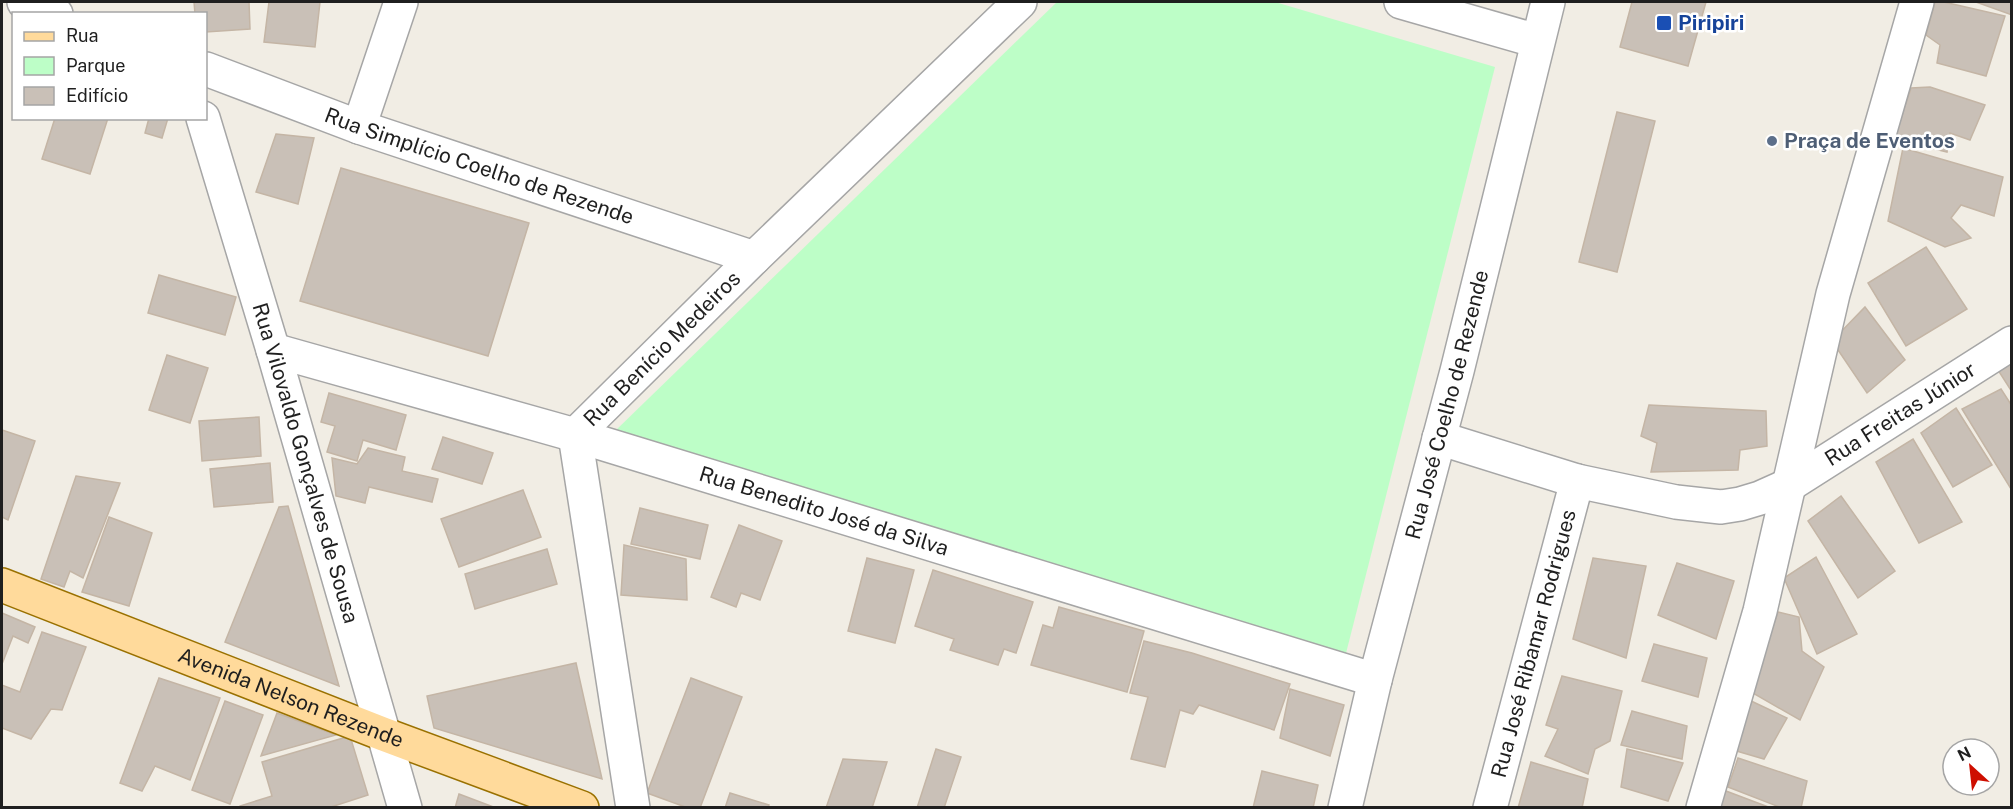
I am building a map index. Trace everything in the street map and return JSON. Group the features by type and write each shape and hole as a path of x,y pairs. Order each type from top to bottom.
{"main road":[{"name":"Avenida Nelson Rezende","path":"2,585 383,734 582,807"}],"street":[{"path":"24,2 51,12"},
{"path":"359,127 401,2"},
{"name":"Rua Benício Medeiros","path":"633,807 575,435 754,258 1020,2"},
{"path":"1401,2 1537,41"},
{"name":"Rua José Coelho de Rezende","path":"1345,807 1375,680 1457,371 1548,2"},
{"path":"1703,807 1760,611 1833,294 1917,2"},
{"name":"Rua Simplício Coelho de Rezende","path":"207,69 359,127 754,258"},
{"name":"Rua Vilovaldo Gonçalves de Sousa","path":"204,120 273,350 405,807"},
{"name":"Rua Freitas Júnior","path":"1439,438 1577,482 1676,502 1721,507 1740,504 1789,485 2012,343"},
{"name":"Rua Benedito José da Silva","path":"273,350 575,435 1375,680"},
{"name":"Rua José Ribamar Rodrigues","path":"1490,807 1577,482"}],"green space":[{"path":"1057,2 1275,2 1495,67 1343,665 615,431"}],"building":[{"path":"194,2 249,2 250,29 207,32 207,12 195,12"},
{"path":"269,2 320,2 315,47 264,42"},
{"path":"1632,2 1706,2 1688,66 1620,47"},
{"path":"1935,2 2005,16 1986,76 1937,63 1940,45 1926,35"},
{"path":"1976,2 2012,2 2012,15"},
{"path":"1930,87 1985,105 1970,140 1950,133 1947,152 1894,139 1911,88"},
{"path":"1617,112 1655,121 1617,272 1579,262"},
{"path":"54,120 107,120 90,174 42,159"},
{"path":"148,120 167,120 162,138 145,133"},
{"path":"276,134 314,138 298,204 256,192"},
{"path":"1903,148 2003,177 1994,216 1961,205 1951,218 1971,238 1945,247 1888,221"},
{"path":"341,168 529,223 488,356 300,301"},
{"path":"1926,247 1967,309 1906,346 1868,283"},
{"path":"159,275 236,297 225,335 148,313"},
{"path":"1865,307 1905,360 1867,393 1832,341"},
{"path":"167,355 208,368 190,423 149,410"},
{"path":"2012,362 2012,392 1998,370"},
{"path":"2001,389 2012,406 2011,489 1962,409"},
{"path":"329,393 406,415 396,450 363,440 357,461 327,452 335,426 321,422"},
{"path":"1649,405 1766,411 1767,446 1740,450 1738,470 1651,472 1657,443 1641,436"},
{"path":"1956,408 1992,465 1953,487 1921,433"},
{"path":"259,417 261,456 202,461 199,421"},
{"path":"2,430 35,441 8,520 2,517"},
{"path":"443,437 493,453 482,484 432,469"},
{"path":"1913,439 1962,522 1919,543 1876,462"},
{"path":"368,448 405,457 402,471 438,479 432,502 369,487 365,503 336,496 332,458 357,464"},
{"path":"270,463 273,502 214,507 210,469"},
{"path":"76,476 120,483 83,578 70,571 64,587 41,579"},
{"path":"523,490 541,537 459,567 441,519"},
{"path":"1841,496 1895,571 1858,598 1808,521"},
{"path":"288,506 339,686 225,642 279,507"},
{"path":"640,508 708,525 700,559 631,544"},
{"path":"109,517 152,533 129,606 82,592"},
{"path":"739,525 782,541 760,600 741,593 736,607 711,597"},
{"path":"624,545 686,559 687,600 621,595"},
{"path":"547,549 557,584 475,609 465,574"},
{"path":"1816,557 1857,634 1817,654 1784,578"},
{"path":"867,558 914,570 895,643 848,631"},
{"path":"1593,558 1646,566 1626,658 1573,639"},
{"path":"1677,563 1734,581 1716,639 1658,615"},
{"path":"933,570 1033,602 1016,653 1004,649 998,665 950,650 954,639 915,626"},
{"path":"1059,607 1144,631 1127,692 1031,665 1043,625 1053,628"},
{"path":"1778,612 1799,617 1802,651 1824,667 1800,720 1751,692"},
{"path":"2,613 35,627 28,643 13,636 2,664"},
{"path":"42,632 86,647 62,710 51,709 31,739 2,728 2,685 20,692"},
{"path":"1144,641 1192,653 1290,684 1274,730 1199,705 1193,714 1180,710 1165,767 1131,759 1148,697 1130,693"},
{"path":"1654,644 1707,658 1698,697 1642,681"},
{"path":"576,663 602,779 434,728 427,696"},
{"path":"1562,676 1622,691 1610,741 1595,749 1588,774 1545,756 1558,729 1546,725"},
{"path":"159,678 220,698 190,780 155,766 142,791 120,783"},
{"path":"691,678 742,697 700,808 688,808 647,793"},
{"path":"1290,689 1344,705 1330,756 1280,738"},
{"path":"1749,700 1787,718 1764,759 1733,750"},
{"path":"225,701 263,715 230,804 192,790"},
{"path":"1632,711 1687,726 1682,759 1621,745"},
{"path":"277,713 336,735 261,756"},
{"path":"350,736 368,795 328,808 240,808 240,806 272,796 262,762"},
{"path":"936,749 961,757 944,808 917,808"},
{"path":"1627,749 1683,763 1668,801 1621,787"},
{"path":"1738,758 1807,781 1801,808 1782,808 1728,787"},
{"path":"843,759 887,762 872,808 826,808"},
{"path":"1531,762 1588,779 1582,808 1518,808"},
{"path":"1262,771 1318,785 1313,808 1253,808"},
{"path":"1726,791 1771,808 1716,808"},
{"path":"730,793 769,805 768,808 725,808"},
{"path":"459,794 496,808 455,808"}],"place":[{"name":"Piripiri","path":"1664,23"},
{"name":"Praça de Eventos","path":"1772,141"}]}
